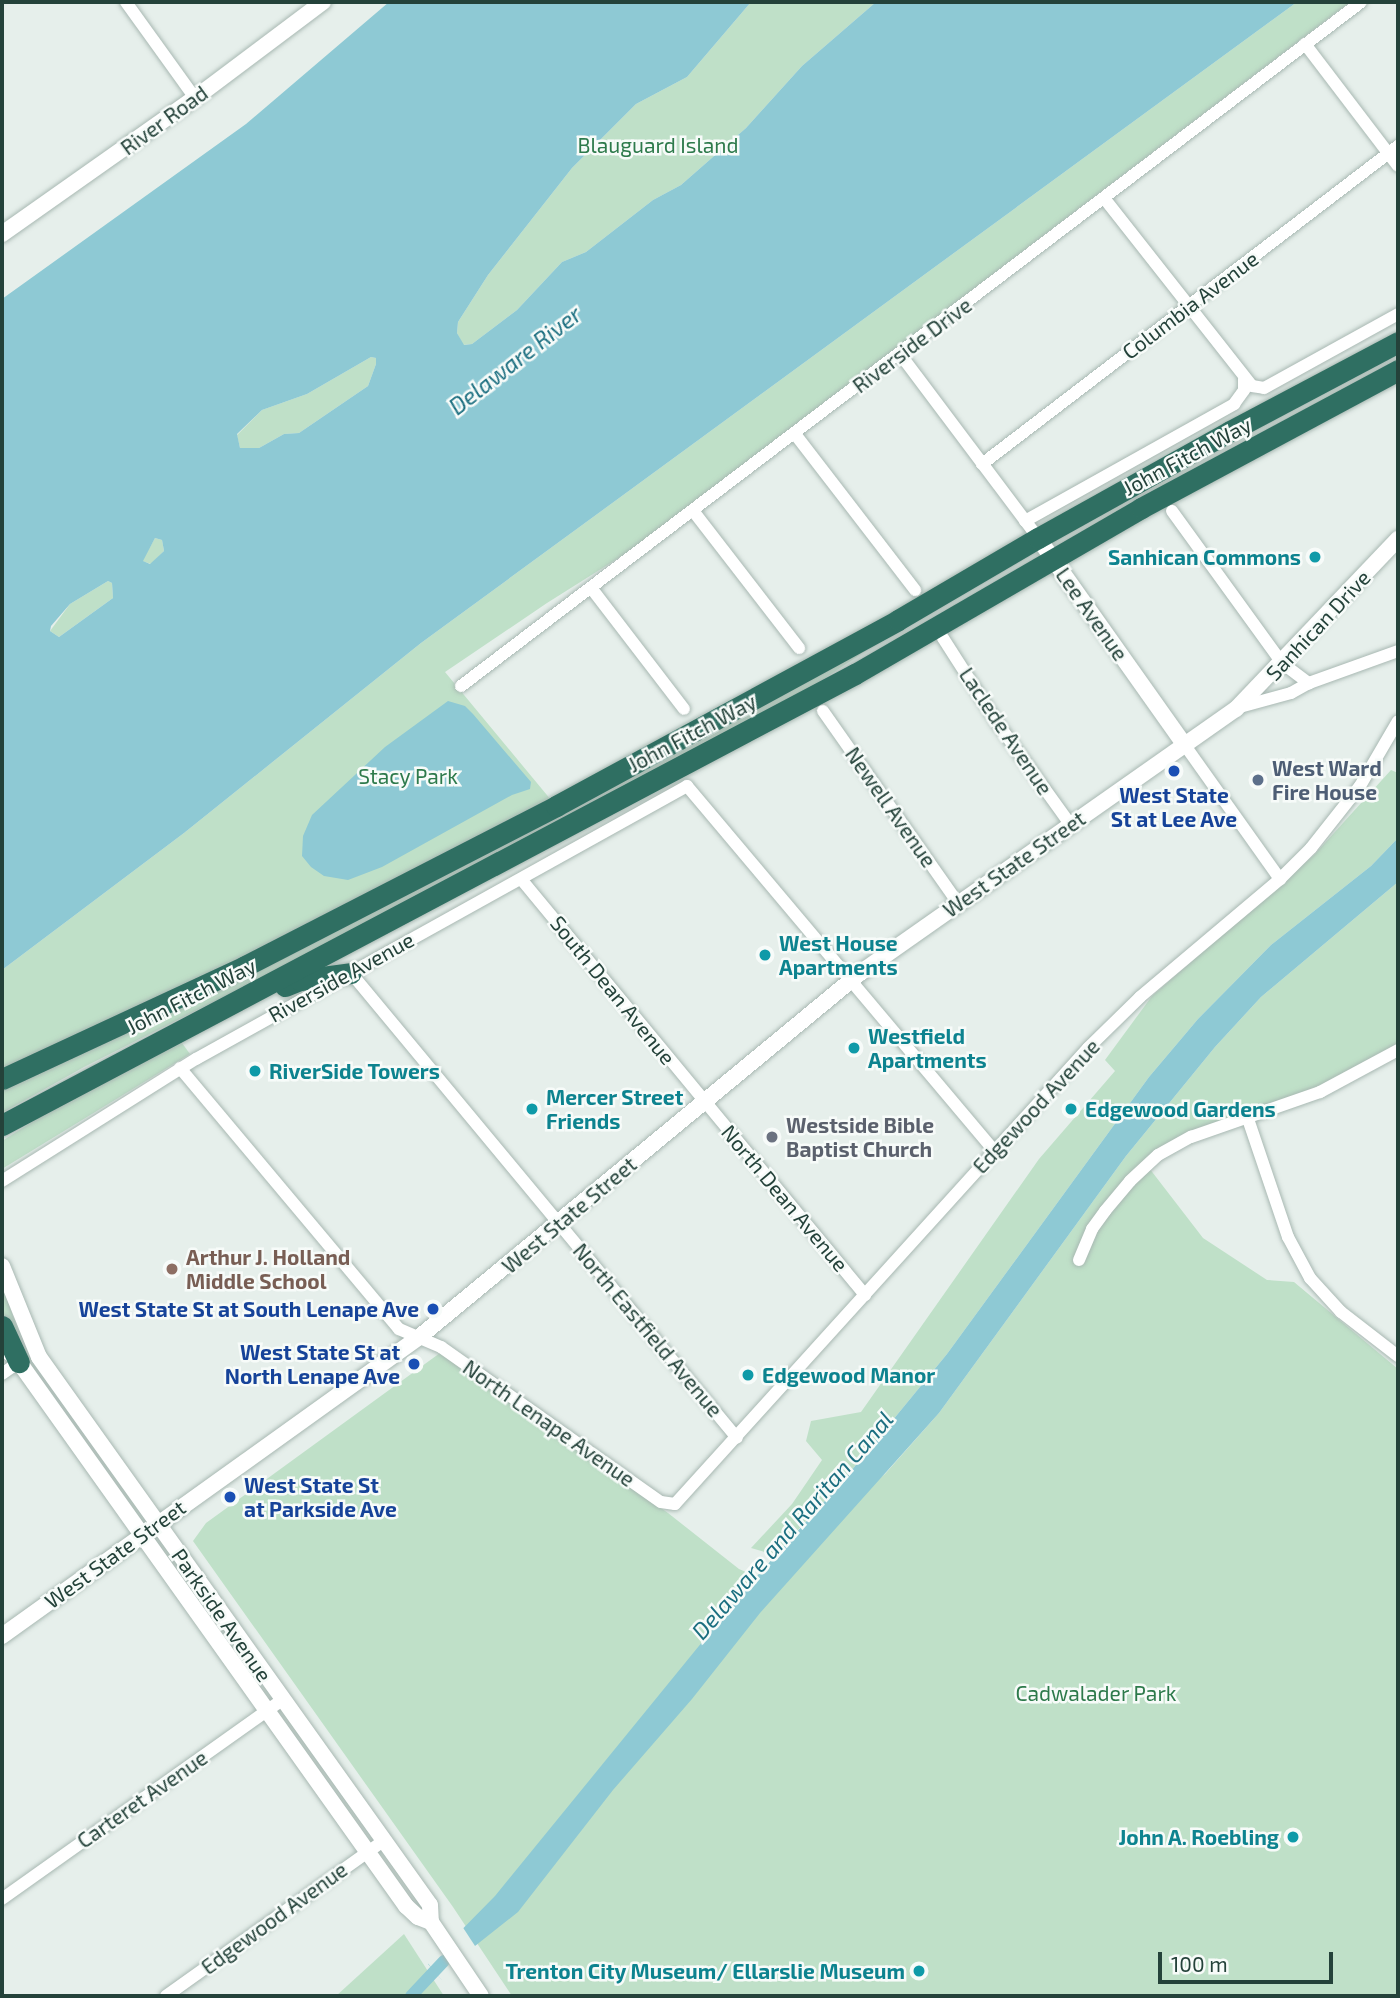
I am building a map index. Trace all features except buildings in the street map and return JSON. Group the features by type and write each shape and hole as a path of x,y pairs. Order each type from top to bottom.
{"highway":[{"name":"John Fitch Way","path":"2,1079 245,965 556,806 898,620 1032,529 1398,342"},
{"name":"John Fitch Way","path":"2,1125 855,674 1053,559 1398,370"},
{"path":"205,1017 300,980 351,973"},
{"path":"2,1326 7,1362"}],"main road":[{"name":"River Road","path":"2,234 323,2"},
{"name":"Lee Avenue","path":"1032,529 1184,744"},
{"name":"Sanhican Drive","path":"1236,709 1398,539"},
{"name":"West State Street","path":"2,1636 418,1338 851,980 1236,709"},
{"name":"Parkside Avenue","path":"2,1266 39,1357 430,1905 431,1922 481,1996"},
{"name":"Parkside Avenue","path":"7,1362 142,1534 406,1906 418,1917 431,1922"}],"street":[{"path":"126,2 195,97"},
{"name":"Riverside Drive","path":"461,686 694,512 1361,2"},
{"path":"1306,44 1393,150 1398,166"},
{"name":"Columbia Avenue","path":"982,464 1393,150"},
{"path":"1104,198 1187,307 1252,386 1264,388 1398,314"},
{"name":"Lee Avenue","path":"900,354 1032,529"},
{"path":"1032,529 1234,404 1244,390 1244,379"},
{"path":"795,434 915,590"},
{"path":"1172,511 1282,663 1309,683"},
{"path":"694,512 799,648"},
{"path":"592,589 684,709"},
{"name":"Laclede Avenue","path":"943,638 996,722 1070,824"},
{"path":"1394,652 1398,664"},
{"name":"West State Street","path":"1236,709 1291,693 1309,683 1394,652"},
{"name":"Newell Avenue","path":"824,711 958,903"},
{"name":"Edgewood Avenue","path":"680,1501 994,1151 1140,997 1280,878 1346,805 1398,721"},
{"name":"Lee Avenue","path":"1184,744 1280,878"},
{"name":"Riverside Avenue","path":"2,1181 180,1068 687,786 851,980"},
{"name":"South Dean Avenue","path":"521,879 704,1102"},
{"name":"North Eastfield Avenue","path":"351,973 737,1437"},
{"path":"851,980 994,1151"},
{"path":"1079,1260 1092,1229 1105,1211 1144,1167 1185,1140 1329,1088 1398,1050"},
{"name":"North Lenape Avenue","path":"180,1068 399,1329 444,1349 661,1502 669,1504 680,1501"},
{"name":"North Dean Avenue","path":"704,1102 865,1295"},
{"path":"1248,1119 1288,1237 1310,1278 1341,1312 1398,1356"},
{"name":"Carteret Avenue","path":"2,1899 282,1700"},
{"name":"Edgewood Avenue","path":"166,1996 383,1841"}],"green space":[{"name":"Blauguard Island","path":"751,2 876,2 802,66 746,128 681,185 653,200 586,252 562,262 517,310 472,344 463,345 457,333 458,322 488,275 572,168 636,104 687,77"},
{"name":"Stacy Park","path":"1297,2 1350,2 628,552 445,672 556,806 2,1079 2,970 184,833 421,643"},
{"path":"371,357 376,358 376,364 368,386 299,433 284,434 259,448 240,448 237,435 262,410 307,394"},
{"path":"155,538 162,540 164,551 151,564 142,561"},
{"path":"108,581 112,583 113,598 59,637 50,631 70,604"},
{"path":"877,643 812,687 263,977 84,1067 2,1113 2,1090 245,977 400,898"},
{"path":"1391,770 1398,773 1398,838 1371,866 1271,945 1198,1019 1149,1077 947,1354 842,1482 775,1555 751,1548 792,1504 822,1460 806,1441 811,1421 861,1412 1039,1159 1115,1071 1105,1060 1152,996 1314,855"},
{"name":"Cadwalader Park","path":"1398,882 1398,1051 1146,1164 1203,1238 1267,1280 1294,1282 1398,1369 1398,1996 512,1996 453,1907 193,1541 206,1523 440,1353 668,1513 739,1569 757,1577 885,1474 939,1413 1126,1156 1215,1047 1261,997"},
{"path":"182,1043 190,1054 2,1169 2,1141 59,1105"},
{"path":"2,1285 19,1333 14,1331 2,1313"},
{"path":"404,1934 444,1996 336,1996"}],"water":[{"name":"Delaware River","path":"389,2 751,2 687,77 636,104 572,168 488,275 458,322 457,333 464,345 472,344 517,310 562,262 586,252 653,200 681,185 746,128 802,66 876,2 1297,2 421,643 184,833 2,970 2,299 246,124","holes":["371,357 376,358 376,364 368,386 299,433 284,434 259,448 240,448 237,434 262,410 307,394","155,538 162,540 164,551 150,564 143,561","108,581 112,583 113,598 59,637 50,631 51,626 70,604"]},
{"path":"448,701 465,706 473,714 531,782 530,789 512,795 382,867 348,880 324,876 311,867 302,856 303,836 312,815 385,747"},
{"path":"1398,838 1398,882 1261,997 1215,1047 1126,1156 939,1413 760,1613 692,1699 613,1790 518,1912 475,1946 442,1980 428,1964 495,1896 747,1587 842,1482 947,1354 1149,1077 1198,1019 1271,945 1371,866"}],"pier":[{"path":"460,1923 477,1949 444,1983 426,1961"}],"waterway":[{"name":"Delaware and Raritan Canal","path":"411,1996 444,1961"}],"place":[{"name":"Sanhican Commons","path":"1315,557"},
{"name":"West State St at Lee Ave","path":"1174,771"},
{"name":"West Ward Fire House","path":"1258,780"},
{"name":"West House Apartments","path":"765,955"},
{"name":"Westfield Apartments","path":"854,1048"},
{"name":"RiverSide Towers","path":"255,1071"},
{"name":"Mercer Street Friends","path":"532,1109"},
{"name":"Edgewood Gardens","path":"1071,1109"},
{"name":"Westside Bible Baptist Church","path":"772,1137"},
{"name":"Arthur J. Holland Middle School","path":"172,1269"},
{"name":"West State St at South Lenape Ave","path":"433,1309"},
{"name":"West State St at North Lenape Ave","path":"414,1364"},
{"name":"Edgewood Manor","path":"748,1375"},
{"name":"West State St at Parkside Ave","path":"230,1497"},
{"name":"John A. Roebling","path":"1293,1837"},
{"name":"Trenton City Museum/ Ellarslie Museum","path":"919,1971"}]}
